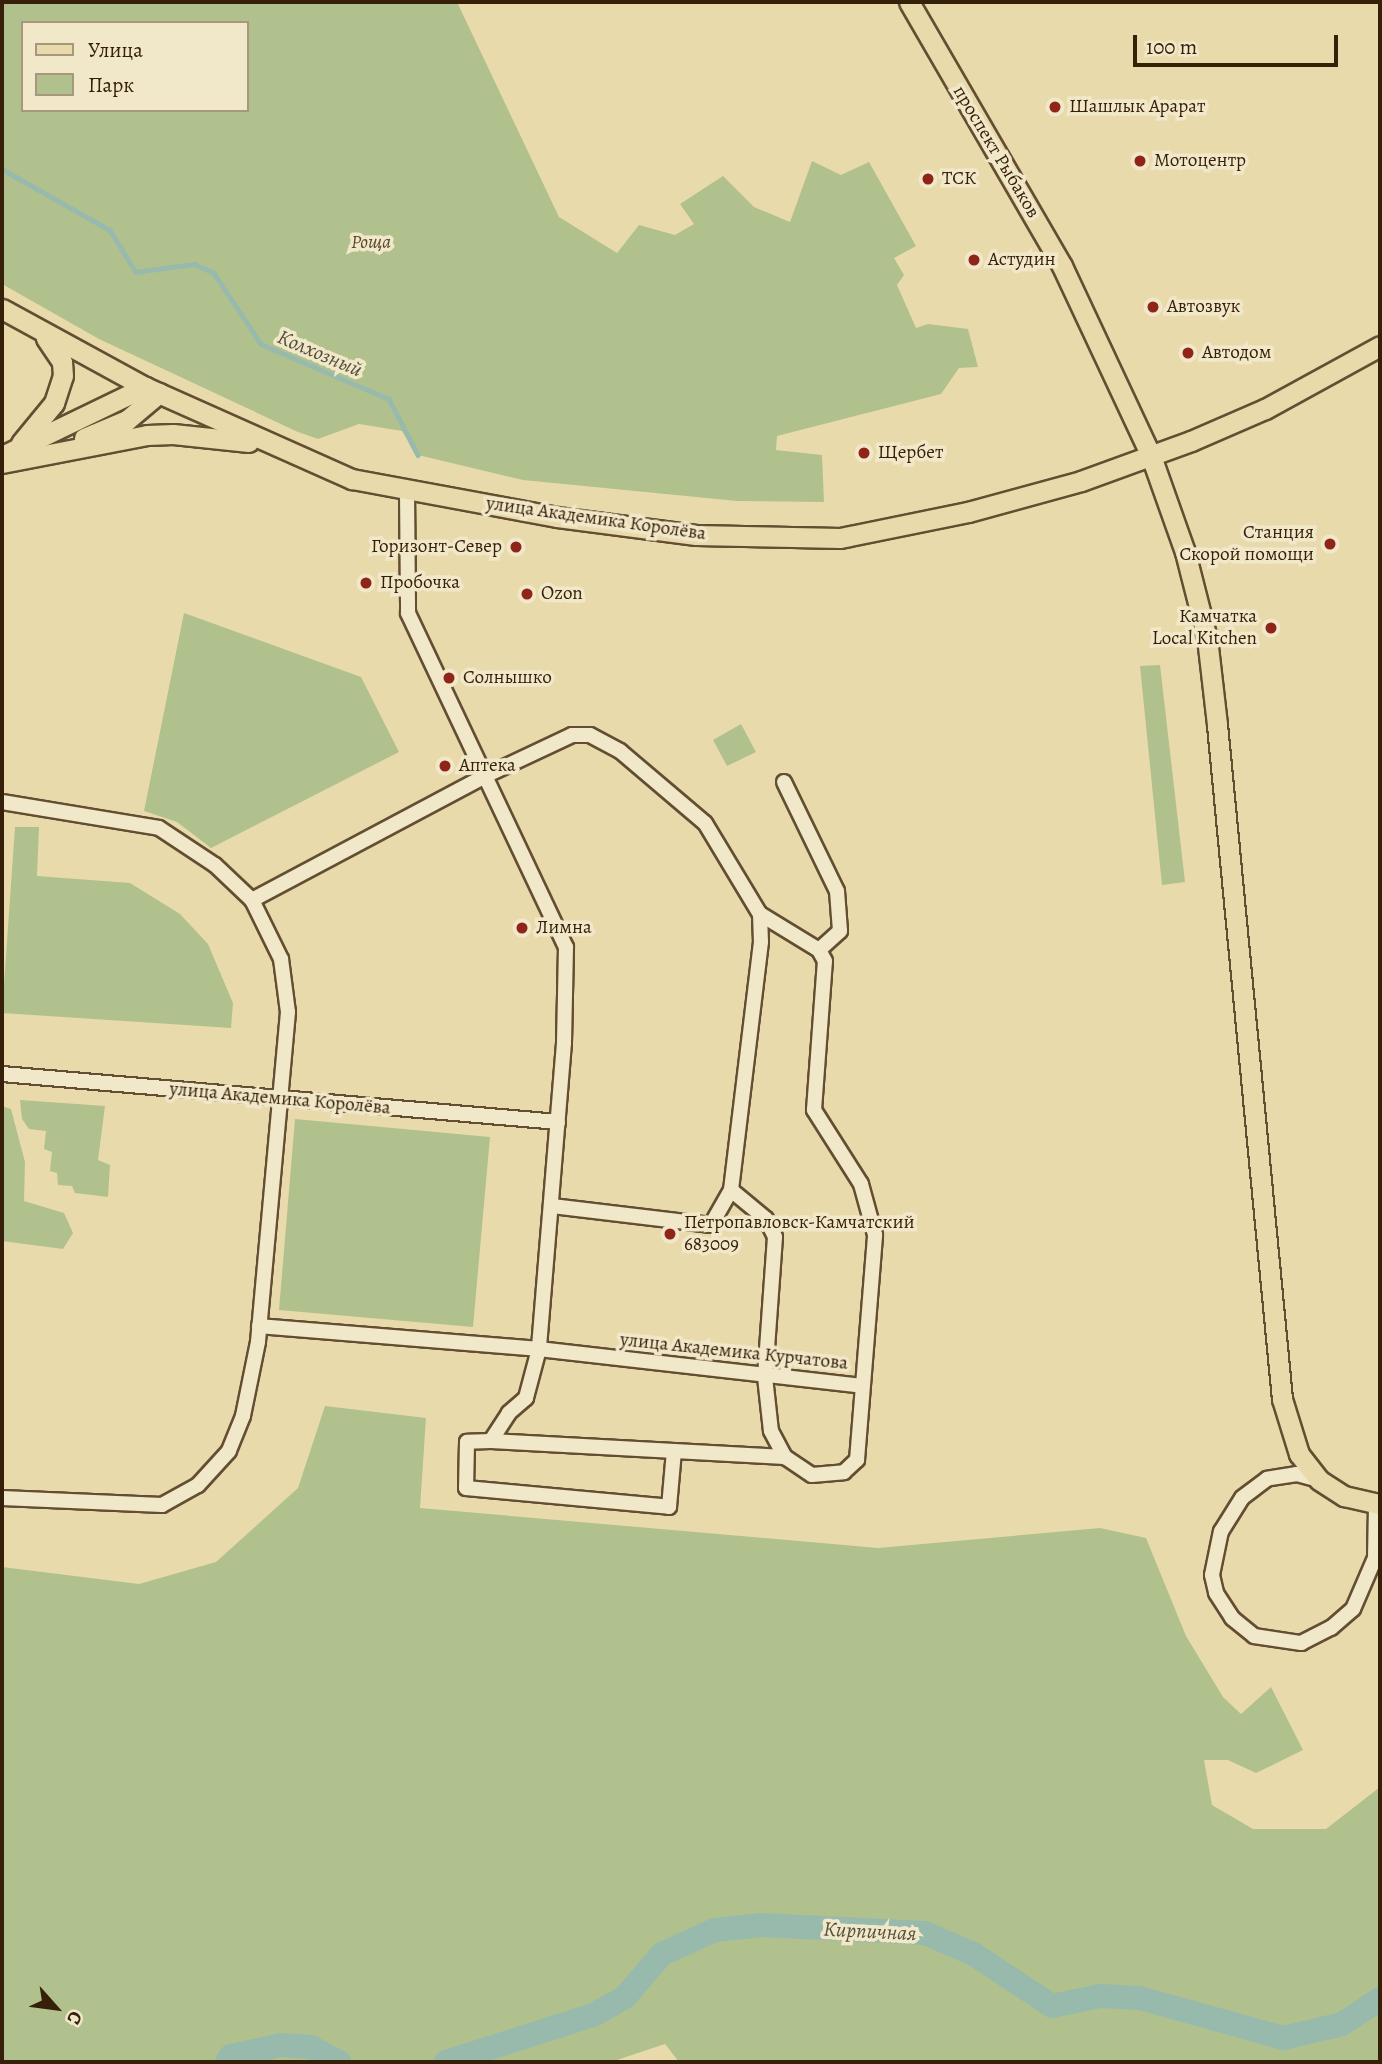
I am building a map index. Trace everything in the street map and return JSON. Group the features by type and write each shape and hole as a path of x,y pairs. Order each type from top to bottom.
{"main road":[{"name":"проспект Рыбаков","path":"909,2 1062,265 1151,456 1185,552 1207,638 1282,1399 1299,1454 1319,1480"},
{"name":"улица Академика Королёва","path":"2,309 152,390 352,479 696,535 840,538 968,512 1151,456 1265,409 1380,346"},
{"path":"9,452 54,403 63,376 54,345 38,330"},
{"path":"9,452 152,390"},
{"path":"41,455 127,420 152,390"},
{"path":"2,463 173,433 273,446"},
{"path":"1319,1480 1344,1496 1378,1504"}],"street":[{"path":"407,490 408,613 566,947 558,1122 539,1349 526,1398 509,1413 491,1441"},
{"path":"252,900 485,776 572,736 590,735 620,751 705,822 760,914 819,950 840,932 837,891 784,782"},
{"path":"2,802 159,828 215,865 252,900 281,959 288,1012 259,1326 243,1416 229,1451 198,1485 162,1505 2,1498"},
{"path":"552,1206 711,1225 732,1190 761,942 760,914"},
{"name":"улица Академика Курчатова","path":"259,1326 539,1349 862,1386 875,1235 861,1184 814,1110 825,961 819,950"},
{"name":"улица Академика Королёва","path":"2,1074 558,1122"},
{"path":"732,1190 766,1219 775,1237 765,1377 771,1432 785,1457 812,1475 844,1472 857,1460 862,1386"},
{"path":"674,1451 669,1507 467,1488 467,1442 491,1441 785,1457"},
{"path":"1319,1480 1297,1474 1267,1479 1242,1498 1221,1531 1212,1575 1216,1593 1232,1618 1254,1636 1301,1643 1331,1629 1353,1609 1375,1558 1378,1504"}],"green space":[{"name":"Роща","path":"2,2 457,2 559,217 617,253 639,225 675,235 694,224 680,204 723,176 754,207 790,222 812,161 841,175 869,162 916,246 894,258 904,275 897,285 916,328 928,324 968,329 978,367 959,368 941,394 777,436 776,450 822,455 824,502 737,501 523,480 418,455 402,431 359,424 318,439 99,339 2,284"},
{"path":"184,613 361,677 399,752 211,848 177,822 144,811"},
{"path":"1160,665 1185,882 1162,885 1140,666"},
{"path":"741,724 756,752 727,766 713,740"},
{"path":"15,827 39,827 37,876 130,883 180,914 208,944 233,1003 231,1028 2,1013"},
{"path":"20,1100 105,1106 98,1160 110,1165 108,1197 75,1193 72,1186 58,1185 57,1173 50,1171 52,1152 44,1149 46,1131 29,1129 22,1119"},
{"path":"2,1106 11,1109 25,1162 24,1201 64,1213 73,1233 63,1249 2,1241"},
{"path":"295,1119 490,1137 473,1327 279,1310"},
{"path":"325,1406 426,1418 420,1508 878,1548 1100,1528 1146,1538 1186,1636 1223,1697 1241,1714 1271,1687 1303,1750 1256,1773 1228,1760 1204,1760 1212,1805 1253,1829 1326,1829 1380,1787 1380,2062 679,2062 665,2044 611,2062 2,2062 2,1567 139,1584 216,1562 298,1488"}],"waterway":[{"name":"Колхозный","path":"2,169 110,230 136,272 194,264 214,273 261,344 389,399 418,455"},
{"name":"Кирпичная","path":"446,2062 593,2015 625,1997 662,1954 715,1930 762,1925 925,1933 975,1955 1052,2006 1100,1996 1140,1998 1283,2038 1342,2024 1380,1999"},
{"name":"Кирпичная","path":"227,2062 231,2056 281,2045 311,2047 339,2062"}],"place":[{"name":"Шашлык Арарат","path":"1055,107"},
{"name":"Мотоцентр","path":"1140,161"},
{"name":"ТСК","path":"928,179"},
{"name":"Астудин","path":"974,260"},
{"name":"Автозвук","path":"1153,307"},
{"name":"Автодом","path":"1188,353"},
{"name":"Щербет","path":"864,453"},
{"name":"Станция Скорой помощи","path":"1330,544"},
{"name":"Горизонт-Север","path":"516,547"},
{"name":"Пробочка","path":"366,583"},
{"name":"Ozon","path":"527,594"},
{"name":"Камчатка Local Kitchen","path":"1271,628"},
{"name":"Солнышко","path":"449,678"},
{"name":"Аптека","path":"445,766"},
{"name":"Лимна","path":"522,928"},
{"name":"Петропавловск-Камчатский 683009","path":"670,1234"}]}
